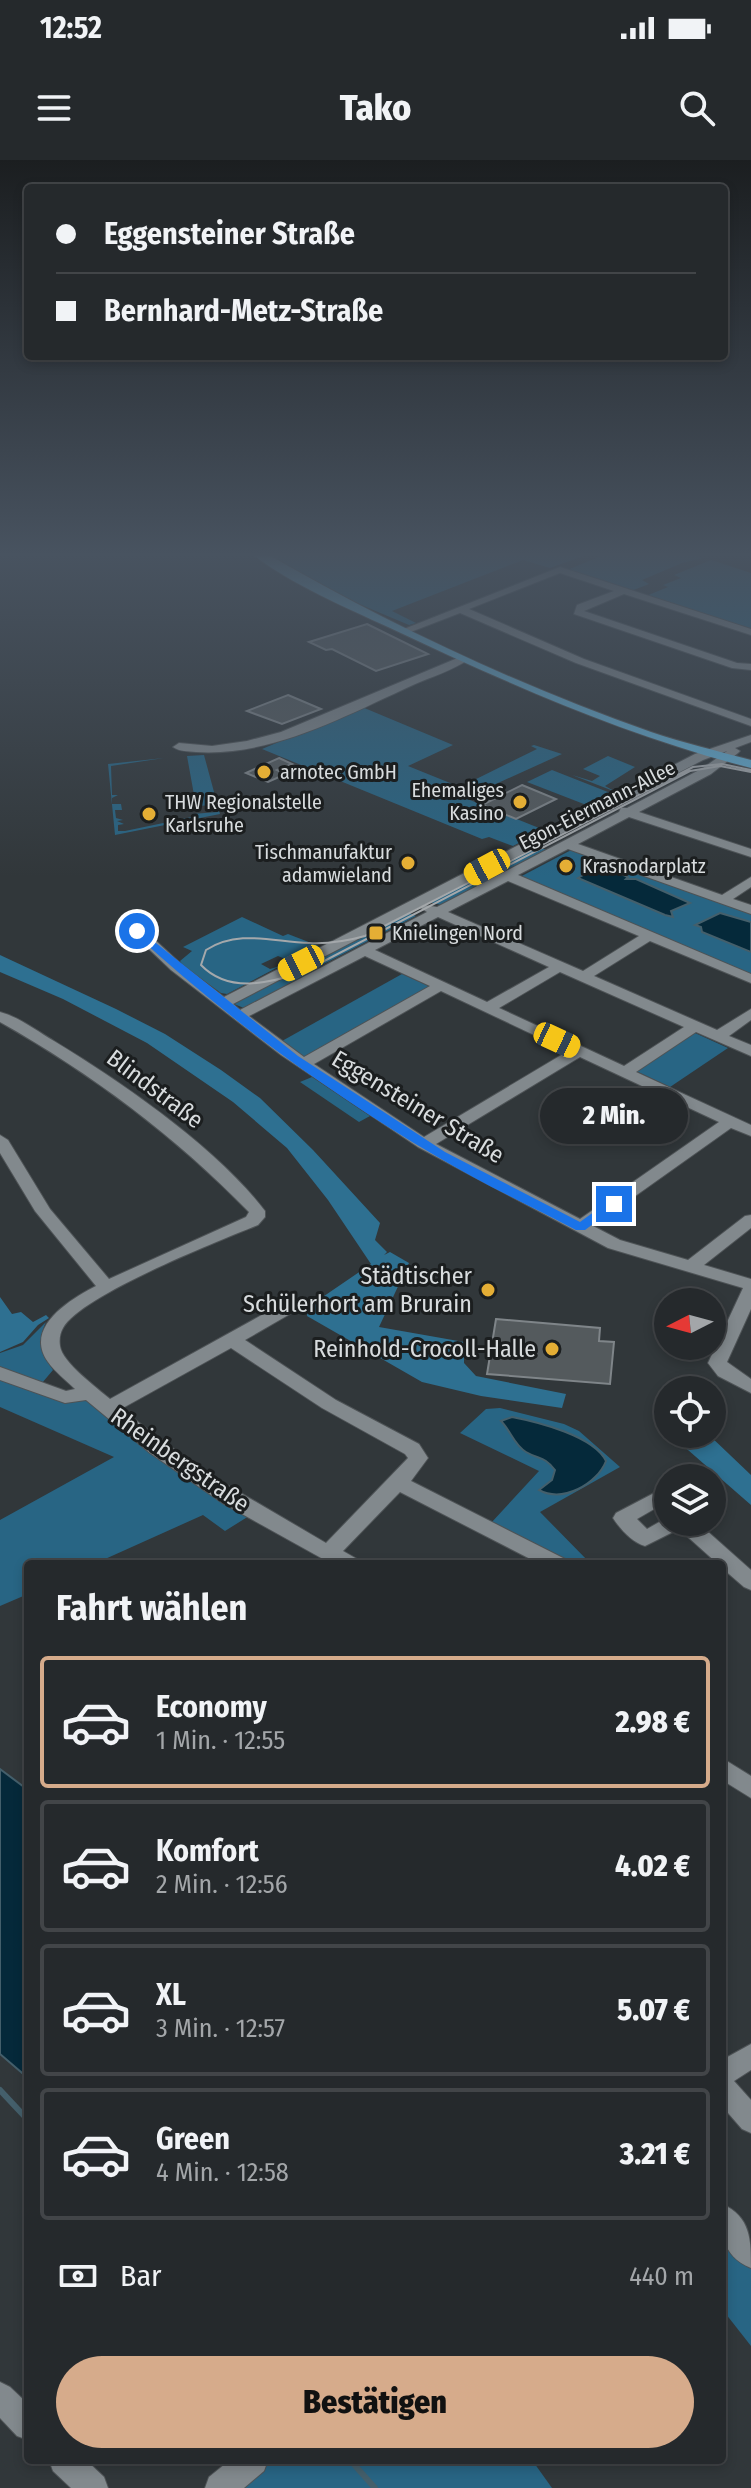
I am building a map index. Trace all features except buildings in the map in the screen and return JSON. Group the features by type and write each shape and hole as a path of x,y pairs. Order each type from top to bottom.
{"main road":[{"path":"466,660 647,735 751,774"},
{"path":"714,758 751,764"}],"street":[{"path":"179,747 197,751 259,745 462,660"},
{"path":"577,660 751,723"},
{"path":"717,660 751,667"},
{"path":"714,758 748,740"},
{"name":"Egon-Eiermann-Allee","path":"223,1003 601,808 714,758"},
{"name":"Egon-Eiermann-Allee","path":"239,1016 627,812 714,758"},
{"path":"601,808 627,812 751,853"},
{"path":"567,844 751,910"},
{"path":"506,875 751,979"},
{"path":"723,900 751,881"},
{"path":"418,903 751,1051"},
{"name":"Eggensteiner Straße","path":"137,931 239,1016 303,1064 424,1144 621,1247 751,1288"},
{"path":"583,977 649,936"},
{"path":"364,950 751,1131"},
{"path":"488,1008 560,966"},
{"path":"303,1064 440,986"},
{"path":"717,1037 751,1013"},
{"name":"Blindstraße","path":"0,1016 58,1047 177,1133 257,1211 257,1217 252,1221 107,1288"},
{"path":"625,1072 696,1026"},
{"path":"424,1144 579,1051"},
{"path":"580,1227 730,1121"},
{"path":"0,1140 43,1211 107,1288"},
{"path":"689,1268 751,1220"},
{"name":"Rheinbergstraße","path":"107,1288 77,1304 57,1322 51,1338 52,1353 107,1409 198,1479 342,1560"},
{"path":"751,1288 717,1363 725,1372 751,1387"},
{"path":"107,1409 284,1310"},
{"path":"232,1340 329,1404 412,1449 417,1462 329,1553"},
{"path":"0,1373 65,1397 89,1393"},
{"path":"397,1482 550,1560"},
{"path":"654,1500 623,1518 645,1539 654,1534"},
{"path":"700,1536 751,1582"},
{"path":"726,1770 751,1789"},
{"path":"726,2072 751,2056"},
{"path":"726,2091 751,2120"},
{"path":"726,2223 751,2254"},
{"path":"0,2397 24,2421"},
{"path":"68,2464 93,2488"},
{"path":"220,2488 248,2464"}],"shaded area":[{"path":"362,707 453,745 408,766 460,787 537,749 531,746 534,745 562,754 465,798 544,830 513,846 489,837 482,839 262,749"},
{"path":"204,755 220,814 115,835 108,764 164,758 111,766 112,795 118,795 112,798 112,804 121,804 122,810 115,810 116,818 123,820 117,821 124,824 118,825 118,831 125,831 192,817 192,814 218,812 216,805 196,806 187,756"},
{"path":"608,756 635,767 605,786 616,792 572,775 592,781 600,776 583,769"},
{"path":"552,770 613,794 589,806 527,782"},
{"path":"531,846 548,850 441,905 430,902"},
{"path":"575,848 751,912 751,976 518,878"},
{"path":"601,865 628,877 626,879 636,879 690,903 671,911 673,917 578,878"},
{"path":"409,913 416,916 320,966 310,961"},
{"path":"720,913 751,922 751,952 702,932 701,927 695,925"},
{"path":"242,917 283,936 288,934 319,946 290,961 278,956 261,964 270,969 280,966 227,994 221,993 183,966 180,961 192,951 183,947"},
{"path":"0,955 165,1034 260,1098 380,1223 375,1240 387,1252 384,1255 390,1252 409,1263 379,1327 464,1342 464,1363 476,1376 566,1394 562,1408 481,1396 422,1382 307,1316 308,1307 371,1264 328,1200 287,1148 233,1102 147,1043 63,999 0,972"},
{"path":"305,964 319,971 244,1008 234,1004"},
{"path":"402,974 431,987 304,1058 282,1041"},
{"path":"695,1033 728,1048 670,1087 636,1071"},
{"path":"312,1077 370,1116 359,1122 300,1082"},
{"path":"0,1297 12,1314 21,1312 33,1322 46,1315 49,1318 23,1342 0,1352"},
{"path":"46,1322 42,1347 53,1370 42,1383 0,1368 0,1353 23,1345"},
{"path":"0,1375 60,1401 88,1400 181,1475 249,1516 225,1531 203,1515 103,1560 24,1560 24,1596 0,1606 0,1520 114,1457 0,1407"},
{"path":"500,1408 564,1424 579,1431 620,1467 540,1512 587,1560 564,1560 491,1523 539,1471 460,1433 486,1409"},
{"path":"512,1417 578,1437 600,1452 606,1461 602,1469 587,1484 568,1493 539,1490 552,1480 555,1470 545,1460 518,1446 501,1421"},
{"path":"686,1448 723,1448 751,1475 751,1505 726,1483 726,1464 704,1464"},
{"path":"0,1769 24,1787 24,2075 0,2054"},
{"path":"726,2233 751,2264 751,2346 726,2314"},
{"path":"261,2464 535,2464 552,2488 233,2488"}],"waterway":[{"path":"0,2090 24,2116"},
{"path":"354,2464 375,2488"}],"tram line":[{"path":"751,770 722,764 693,767 365,936 323,943 256,938 231,940 206,950 201,965 224,980 250,984 303,972 690,771 720,766 751,772"}],"place":[{"name":"arnotec GmbH","path":"264,772"},
{"name":"Ehemaliges Kasino","path":"520,802"},
{"name":"THW Regionalstelle Karlsruhe","path":"149,814"},
{"name":"Tischmanufaktur adamwieland","path":"408,863"},
{"name":"Krasnodarplatz","path":"566,866"},
{"name":"Knielingen Nord","path":"376,933"},
{"name":"Städtischer Schülerhort am Brurain","path":"488,1290"},
{"name":"Reinhold-Crocoll-Halle","path":"552,1349"}],"route":[{"path":"137,931 176,967 294,1058 441,1154 580,1227 614,1204"}]}
